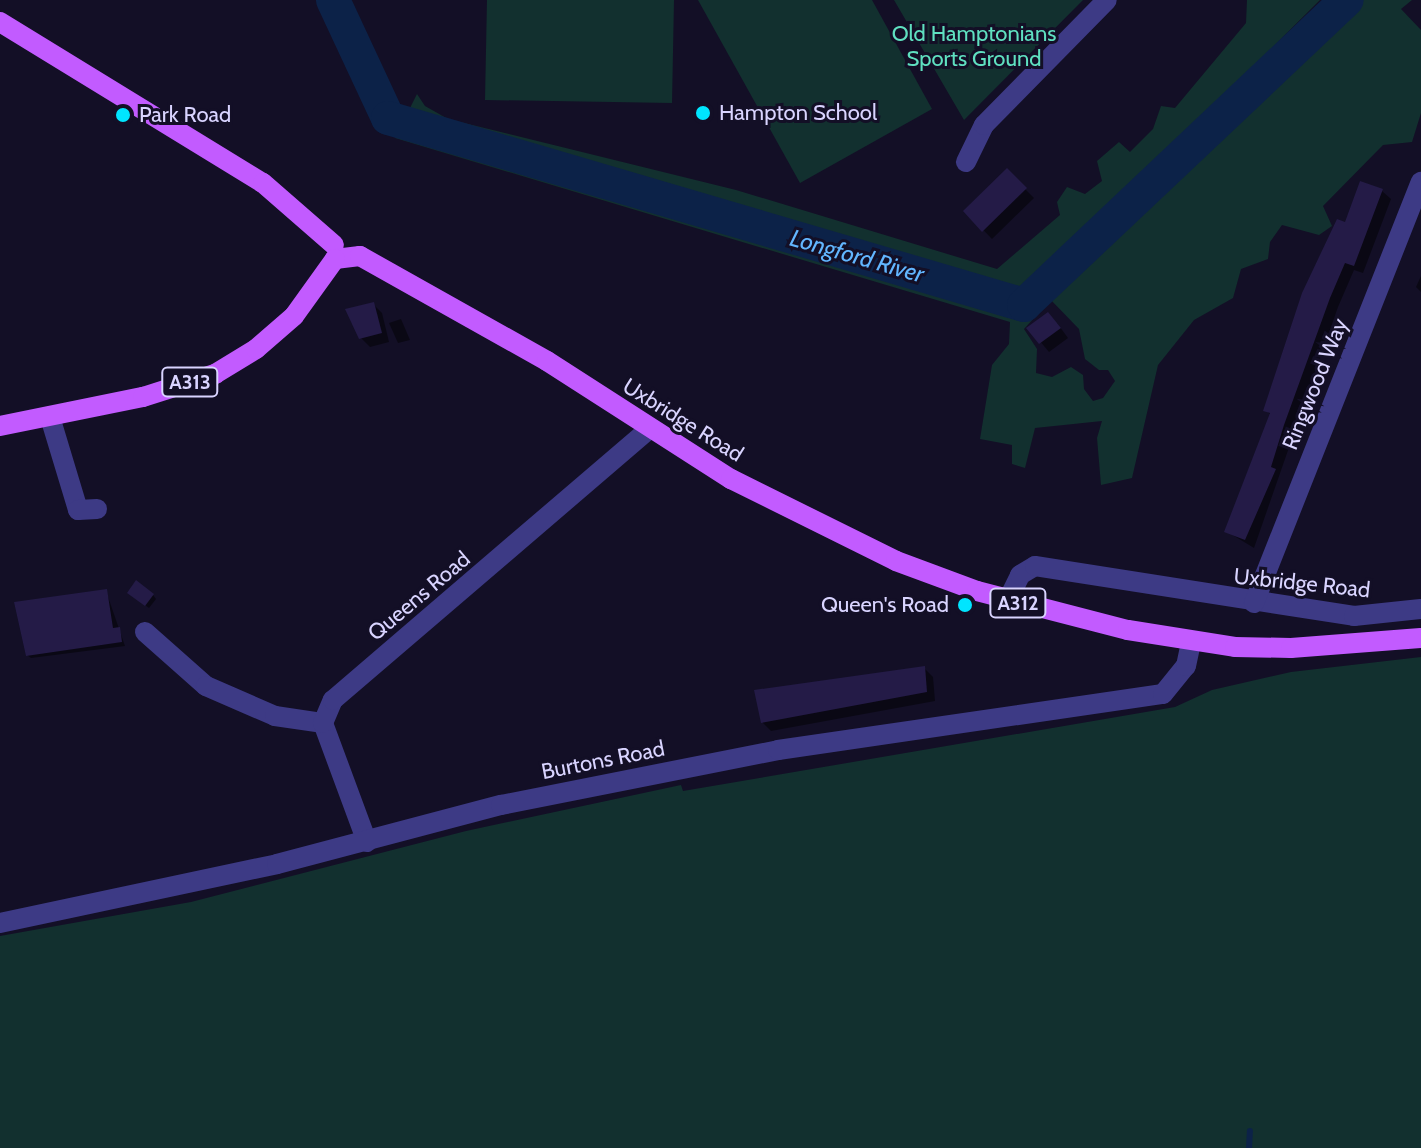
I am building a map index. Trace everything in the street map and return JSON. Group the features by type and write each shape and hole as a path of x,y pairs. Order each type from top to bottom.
{"main road":[{"name":"Uxbridge Road","path":"0,22 263,183 338,253 360,256 448,302 731,479 896,561 1008,600 1191,642 1291,648 1421,638"},
{"name":"A313","path":"0,426 143,397 215,374 256,349 294,316 338,253"}],"street":[{"path":"966,162 984,125 1107,0"},
{"name":"Ringwood Way","path":"1254,603 1421,182"},
{"path":"50,417 78,510 97,509"},
{"name":"Queens Road","path":"323,723 333,700 624,454 650,428"},
{"name":"Uxbridge Road","path":"1008,600 1020,575 1035,566 1254,603 1354,616 1421,609"},
{"path":"145,632 206,686 275,716 323,723 367,842"},
{"name":"Burtons Road","path":"0,923 367,842 501,805 778,750 1163,694 1186,666 1191,642"}],"green space":[{"path":"487,0 674,0 672,103 485,100"},
{"path":"698,0 872,0 932,109 800,183"},
{"name":"Old Hamptonians Sports Ground","path":"894,0 1083,0 964,120"},
{"path":"1247,0 1320,0 1021,298 993,293 990,304 1029,310 1035,317 1024,329 1037,349 1036,373 1052,377 1071,367 1083,375 1084,389 1093,401 1103,398 1115,381 1108,370 1099,370 1085,359 1079,329 1048,297 1105,248 1357,0 1412,0 1401,9 1421,30 1421,113 1412,142 1383,145 1323,206 1332,226 1319,235 1282,225 1270,242 1268,259 1241,269 1233,298 1194,320 1158,365 1132,478 1101,485 1097,438 1102,421 1035,428 1025,468 1012,464 1012,445 980,439 992,365 1009,344 1010,322 395,138 417,94 425,106 448,119 736,190 997,269 1060,215 1057,202 1067,187 1085,194 1102,181 1097,161 1119,142 1130,152 1153,129 1161,106 1175,108 1246,23"},
{"path":"1421,657 1421,1148 0,1148 0,936 191,902 466,831 681,785 683,791 1175,707 1212,690 1291,672"}],"building":[{"path":"1007,168 1027,188 982,232 963,211"},
{"path":"1360,181 1383,189 1354,266 1345,263 1330,298 1284,425 1271,467 1276,469 1245,540 1224,532 1270,413 1263,411 1302,293 1337,219 1345,222"},
{"path":"374,302 382,333 359,339 345,309"},
{"path":"1048,312 1061,328 1039,344 1026,328"},
{"path":"136,580 154,594 145,606 127,593"},
{"path":"107,589 113,628 120,627 122,642 26,656 14,602"},
{"path":"925,666 927,692 761,723 754,690"}],"waterway":[{"name":"Longford River","path":"333,0 388,118 1024,305 1347,0"},
{"path":"1249,1148 1250,1131"}],"place":[{"name":"Hampton School","path":"703,113"},
{"name":"Park Road","path":"123,115"},
{"name":"Queen's Road","path":"965,605"}]}
